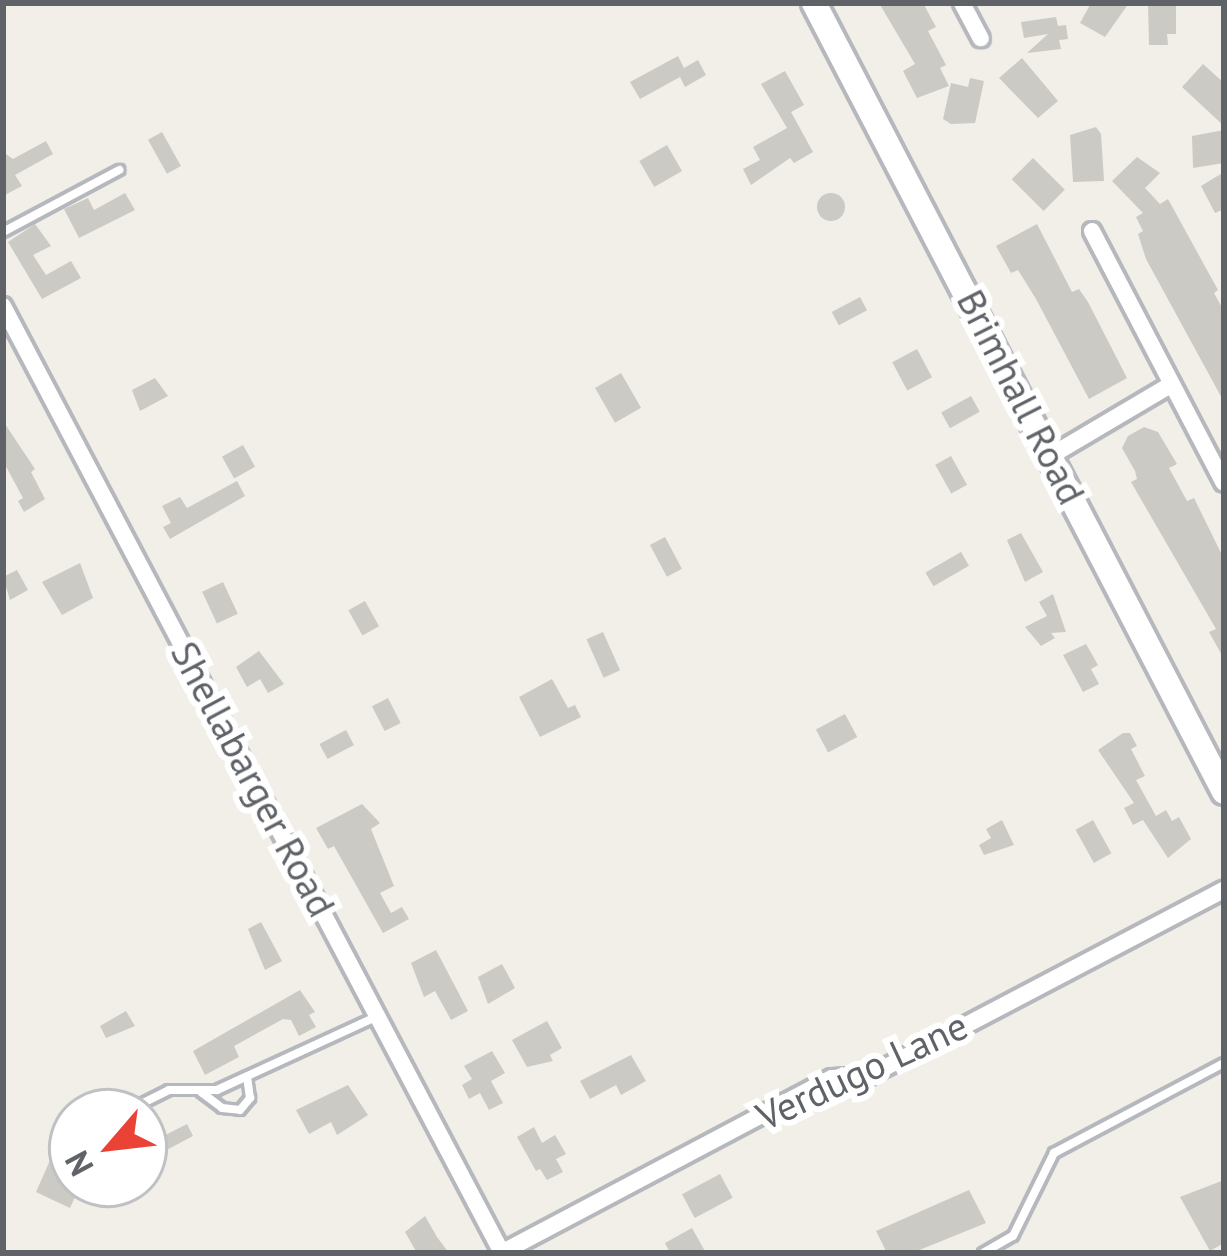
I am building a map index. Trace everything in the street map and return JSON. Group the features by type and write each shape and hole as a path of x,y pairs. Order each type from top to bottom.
{"street":[{"name":"Brimhall Road","path":"814,3 1224,792"},
{"path":"962,3 981,38"},
{"path":"1092,231 1224,483"},
{"name":"Shellabarger Road","path":"3,306 502,1253"},
{"path":"1052,455 1172,383"},
{"name":"Verdugo Lane","path":"502,1253 832,1078 868,1076 1224,890"}],"lane":[{"path":"3,232 119,170"},
{"path":"168,1090 217,1090 377,1016"},
{"path":"983,1253 1012,1235 1054,1153 1224,1063"},
{"path":"200,1091 222,1108 240,1110 250,1099 247,1077"}],"building":[{"path":"879,3 923,3 936,27 928,31 946,65 940,68 949,86 917,98 903,71 915,64"},
{"path":"1091,3 1129,3 1105,37 1080,23"},
{"path":"1148,3 1176,6 1176,34 1167,34 1168,45 1149,45"},
{"path":"1056,17 1058,26 1066,25 1068,39 1059,40 1061,49 1027,53 1048,34 1024,38 1021,22"},
{"path":"678,56 684,68 698,60 706,75 685,87 680,77 640,99 630,82"},
{"path":"1022,58 1058,101 1038,118 999,78"},
{"path":"1203,64 1224,83 1224,126 1182,87"},
{"path":"785,71 804,105 791,112 813,152 794,163 790,158 751,185 743,169 760,160 753,147 787,128 761,84"},
{"path":"970,78 984,81 975,123 951,124 943,119 951,83 968,87"},
{"path":"1096,127 1101,134 1104,181 1073,182 1070,135"},
{"path":"1224,130 1224,163 1193,168 1192,136"},
{"path":"162,132 181,166 167,174 148,140"},
{"path":"46,141 53,154 15,175 22,186 3,196 3,152 13,159"},
{"path":"667,145 682,171 654,187 639,161"},
{"path":"1137,157 1160,173 1145,188 1160,204 1168,199 1218,290 1214,293 1224,311 1224,402 1146,259 1136,217 1143,213 1112,181"},
{"path":"1033,158 1065,190 1044,211 1012,179"},
{"path":"1224,172 1224,209 1215,213 1201,186"},
{"path":"125,193 135,210 79,238 64,209 88,198 94,210"},
{"path":"831,193 841,197 845,207 841,217 831,221 821,217 817,207 821,197"},
{"path":"35,224 51,246 33,255 46,275 71,261 81,278 42,299 8,242"},
{"path":"1037,224 1072,292 1079,289 1088,302 1127,378 1089,399 1036,299 1018,270 1011,273 996,246"},
{"path":"860,297 867,310 839,325 832,312"},
{"path":"917,349 932,377 907,390 892,362"},
{"path":"621,373 641,408 615,423 595,388"},
{"path":"155,378 168,396 140,411 132,390"},
{"path":"971,396 980,412 950,428 941,412"},
{"path":"3,421 35,469 31,472 45,499 24,512 18,501 23,498 3,461"},
{"path":"1144,427 1158,432 1177,464 1169,468 1187,501 1194,498 1224,559 1224,659 1209,632 1216,629 1131,482 1137,479 1135,471 1122,448 1128,436"},
{"path":"243,445 255,467 234,479 222,457"},
{"path":"951,456 967,485 951,494 935,465"},
{"path":"237,481 245,496 170,539 163,527 171,523 162,506 180,497 187,508"},
{"path":"1021,533 1043,572 1025,582 1007,540"},
{"path":"665,537 682,569 667,577 650,545"},
{"path":"961,552 969,566 933,586 925,572"},
{"path":"80,563 93,598 62,615 42,582"},
{"path":"17,570 28,590 10,600 3,577"},
{"path":"223,582 238,614 217,623 202,592"},
{"path":"1053,594 1066,632 1051,633 1055,638 1041,646 1025,627 1047,616 1039,602"},
{"path":"365,601 379,626 362,636 348,610"},
{"path":"603,632 620,670 604,678 587,639"},
{"path":"1086,644 1098,665 1091,669 1099,684 1083,692 1063,655"},
{"path":"259,651 284,684 268,693 260,679 247,687 236,667"},
{"path":"552,679 568,708 575,705 581,717 540,737 519,697"},
{"path":"388,698 401,723 385,731 372,706"},
{"path":"845,714 857,737 828,752 816,729"},
{"path":"346,730 354,745 327,759 320,744"},
{"path":"1130,733 1137,746 1131,749 1145,776 1136,780 1156,816 1166,810 1172,821 1179,817 1191,839 1168,858 1143,820 1133,825 1124,808 1134,803 1098,750"},
{"path":"362,804 380,823 371,829 394,886 380,893 391,913 402,907 409,919 383,933 334,846 328,849 316,828"},
{"path":"1002,820 1014,845 984,855 979,845 991,838 986,829"},
{"path":"1093,820 1111,853 1094,863 1076,830"},
{"path":"261,922 282,961 265,970 248,929"},
{"path":"436,950 468,1011 451,1020 435,991 424,997 411,963"},
{"path":"502,964 515,988 488,1004 478,977"},
{"path":"300,990 315,1012 309,1015 316,1027 299,1036 291,1020 283,1019 234,1046 239,1057 205,1075 193,1051"},
{"path":"126,1011 135,1026 106,1038 100,1026"},
{"path":"547,1021 562,1048 550,1055 553,1061 527,1067 512,1040"},
{"path":"492,1051 505,1073 491,1081 503,1103 489,1110 480,1093 469,1099 462,1085 472,1079 464,1066"},
{"path":"631,1055 646,1081 621,1095 616,1085 590,1099 580,1081"},
{"path":"348,1085 368,1115 337,1135 331,1122 309,1134 296,1110"},
{"path":"187,1124 193,1136 168,1149 168,1134"},
{"path":"534,1127 542,1143 555,1135 566,1154 556,1159 563,1172 547,1180 540,1169 536,1171 517,1137"},
{"path":"48,1165 48,1198 36,1192"},
{"path":"720,1174 733,1198 695,1218 682,1194"},
{"path":"1224,1180 1224,1243 1210,1251 1180,1197"},
{"path":"969,1190 986,1223 912,1253 887,1253 876,1231"},
{"path":"425,1216 449,1253 417,1253 405,1232"},
{"path":"692,1228 706,1253 670,1253 665,1243"}]}
